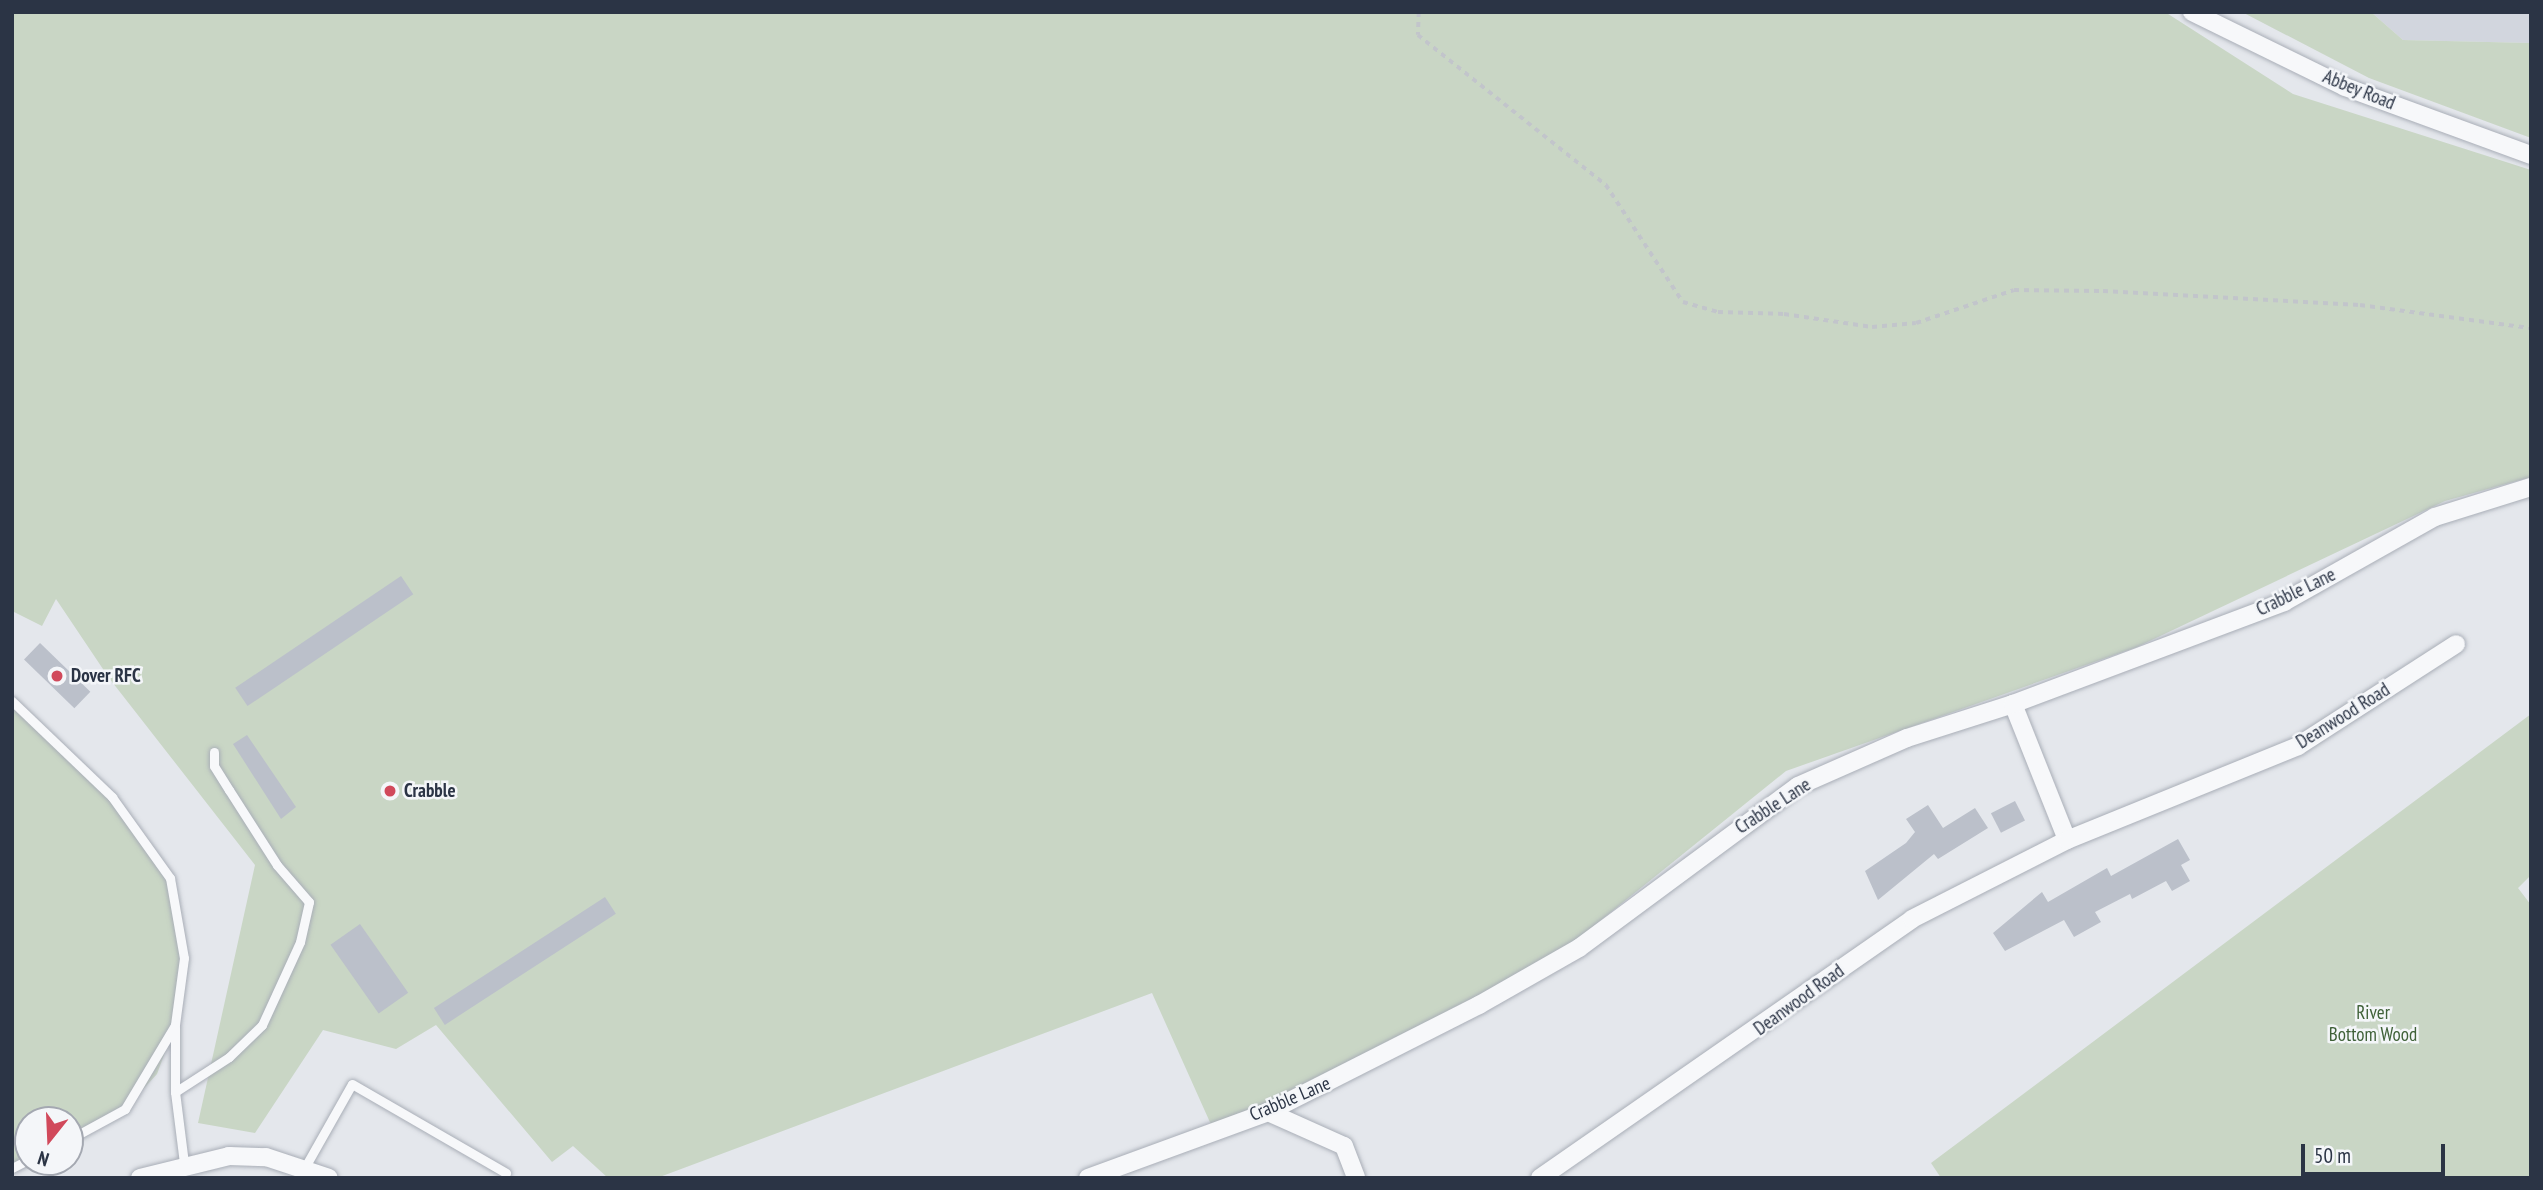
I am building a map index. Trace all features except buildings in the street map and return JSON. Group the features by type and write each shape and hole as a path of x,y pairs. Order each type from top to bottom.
{"street":[{"name":"Abbey Road","path":"2192,12 2344,87 2531,155"},
{"name":"Crabble Lane","path":"1088,1178 1268,1112 1479,1006 1579,948 1798,786 1907,738 2013,704 2284,602 2435,517 2531,487"},
{"name":"Deanwood Road","path":"1540,1178 1912,919 2067,840 2298,746 2456,644"},
{"path":"2013,704 2067,840"},
{"path":"1268,1112 1343,1146 1356,1178"},
{"path":"140,1178 184,1163 266,1157 305,1167 330,1178"}],"lane":[{"path":"12,701 112,797 170,878 184,958 175,1025 175,1092 184,1163"},
{"path":"175,1092 229,1057 262,1025 300,942 309,902 277,865 224,782 214,766 214,752"},
{"path":"84,1131 125,1109 175,1025"},
{"path":"305,1167 352,1084 506,1173"}],"path":[{"path":"1419,12 1418,35 1606,185 1683,302 1718,312 1784,314 1872,327 1916,323 2014,290 2103,291 2360,305 2531,328"}],"shaded area":[{"path":"2371,12 2531,12 2531,43 2403,40"}],"green space":[{"path":"12,12 2165,12 2293,94 2531,170 2531,477 2445,501 2137,647 1786,771 1559,954 1268,1112 1213,1129 1152,993 657,1178 608,1178 573,1146 552,1162 436,1025 396,1049 323,1030 255,1133 198,1123 255,865 109,678 56,599 42,626 12,611"},
{"path":"2242,12 2371,12 2403,40 2531,43 2531,138 2369,78"},
{"path":"12,701 112,797 170,878 184,958 175,1025 157,1074 125,1109 84,1131 84,1106 14,1106 12,1168"},
{"name":"River Bottom Wood","path":"2531,714 2531,875 2518,888 2531,905 2531,1178 1941,1178 1931,1163"}],"place":[{"name":"Dover RFC","path":"57,676"},
{"name":"Crabble","path":"390,791"}]}
